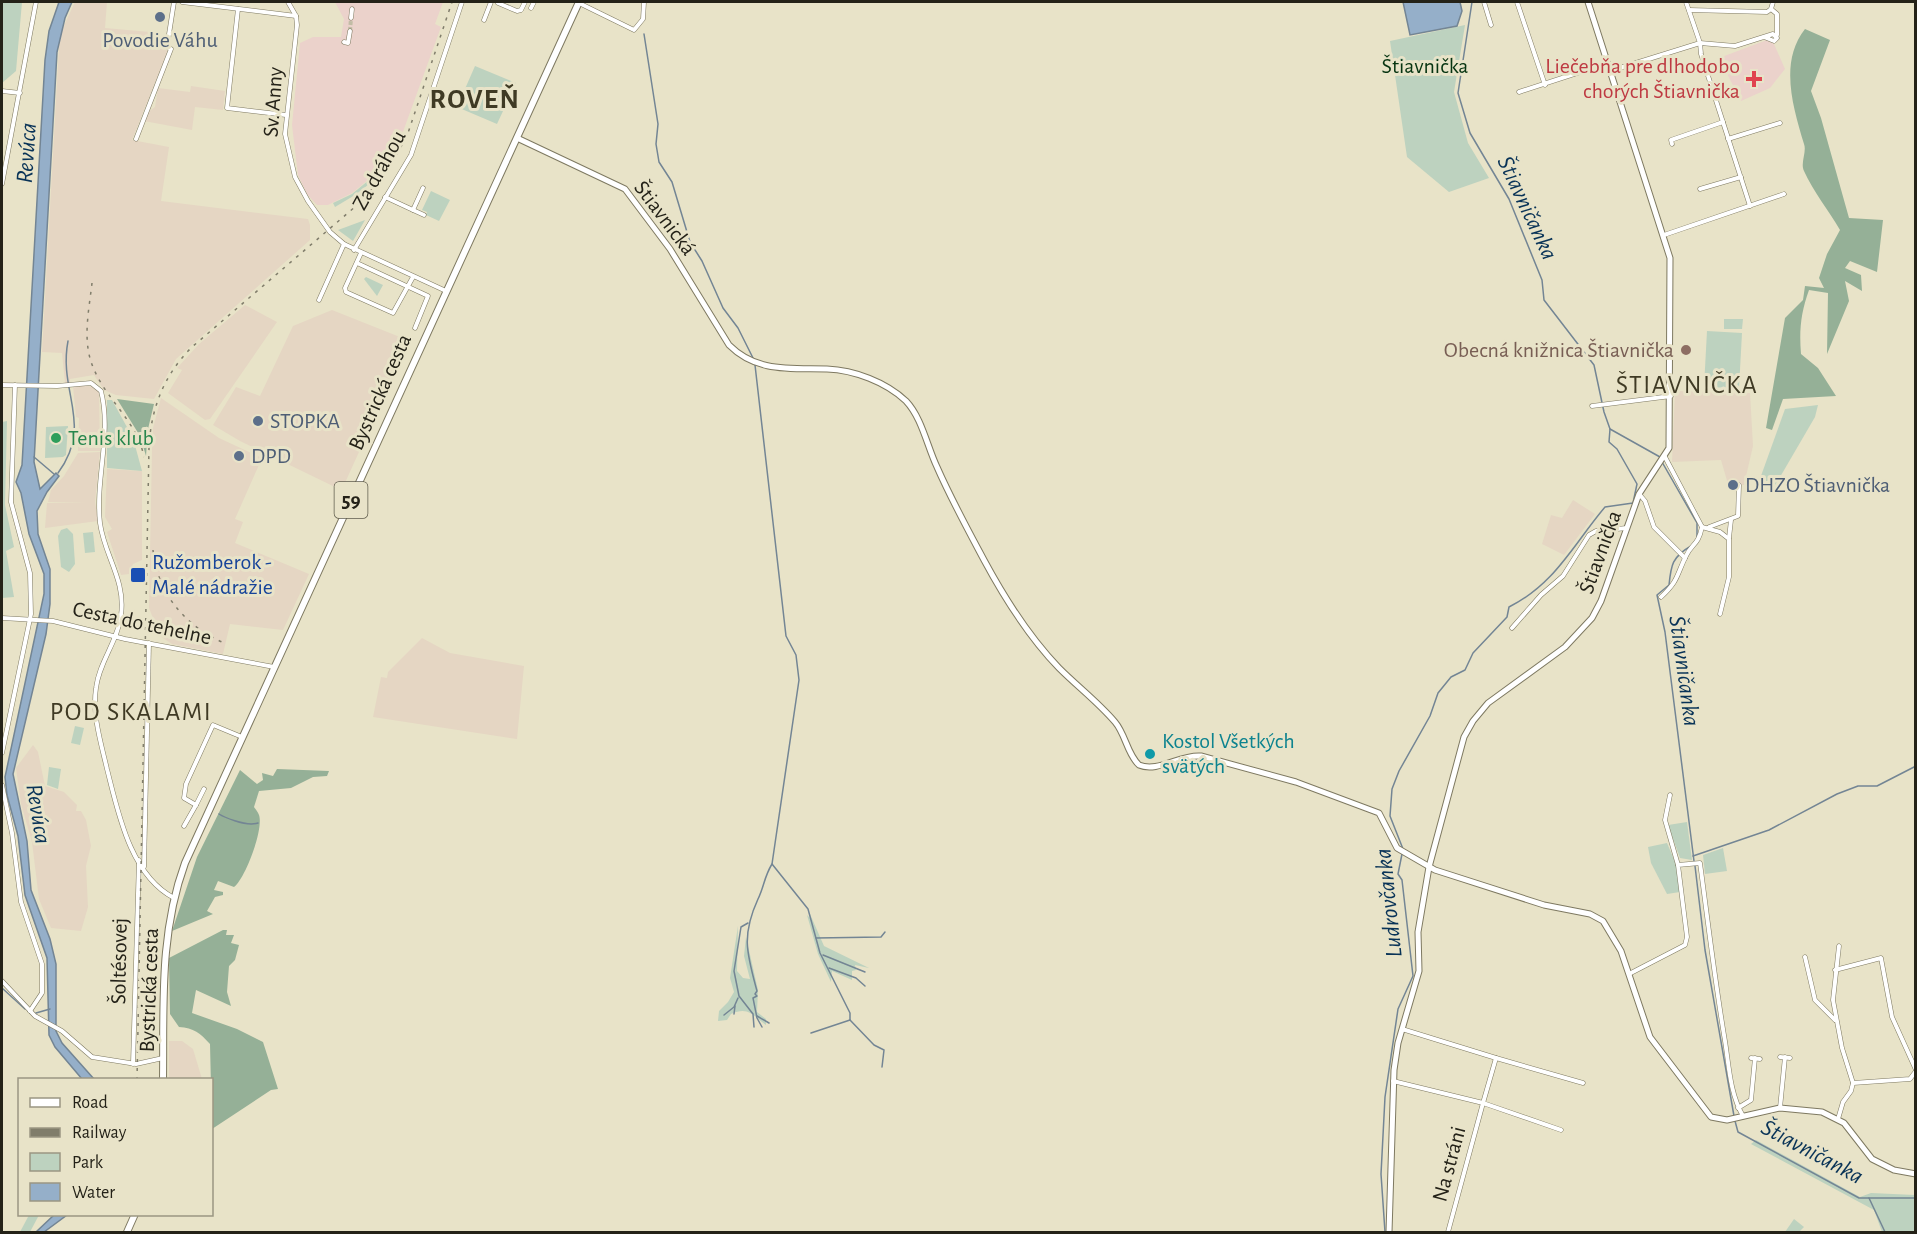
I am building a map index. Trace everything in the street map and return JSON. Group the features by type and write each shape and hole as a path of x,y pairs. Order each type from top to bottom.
{"main road":[{"name":"Bystrická cesta","path":"163,1078 165,954 174,898 189,853 579,2"},
{"path":"127,1233 135,1216"}],"street":[{"path":"2,184 36,2"},
{"path":"136,139 171,49 167,47 174,2"},
{"path":"182,2 296,16"},
{"path":"288,2 296,16"},
{"name":"Za dráhou","path":"354,250 411,155 462,2"},
{"path":"484,20 491,2"},
{"path":"499,3 517,11 521,10 525,2"},
{"path":"531,8 534,2"},
{"path":"579,2 634,30 643,19 644,2"},
{"path":"1484,2 1491,25"},
{"path":"1516,2 1545,85"},
{"path":"1588,2 1670,258 1670,444 1665,457 1702,527 1696,546 1685,558 1677,582 1661,597"},
{"path":"1686,2 1750,206"},
{"path":"1771,9 1773,2"},
{"path":"238,9 227,108 286,115"},
{"path":"351,18 352,9"},
{"path":"1610,71 1700,43 1734,46 1777,35 1777,14 1771,9 1754,12 1689,10"},
{"name":"Sv. Anny","path":"296,16 285,134 295,177 324,224 344,244"},
{"path":"344,42 348,43 350,31"},
{"path":"1519,92 1608,63"},
{"path":"2,91 20,93"},
{"path":"1672,144 1671,140 1723,122"},
{"path":"1728,139 1780,123"},
{"name":"Štiavnická","path":"517,138 625,189 670,249 729,345 750,361 773,368 843,370 877,382 906,402 918,421 950,495 1005,598 1026,630 1059,668 1119,726 1139,765 1151,767 1187,756 1201,756 1331,794 1379,813 1392,842 1402,852 1429,867"},
{"path":"1700,189 1741,177"},
{"path":"413,210 423,188"},
{"path":"1664,235 1784,194"},
{"name":"Za dráhou","path":"385,196 424,215"},
{"path":"319,300 344,244 446,291"},
{"name":"Bystrická cesta","path":"361,253 345,288 346,292 393,313 413,277"},
{"name":"Bystrická cesta","path":"357,263 428,296 415,328"},
{"path":"2,385 94,384 102,395 100,525 122,592 121,616 97,679 96,719 118,818 139,860 156,887 174,898"},
{"path":"2,753 33,618 30,573 10,502 15,385"},
{"path":"1592,406 1671,396"},
{"name":"Štiavnička","path":"1389,1233 1393,1081 1401,1029 1419,971 1418,932 1429,867 1458,756 1473,721 1488,703 1581,633 1601,601 1639,494 1665,457"},
{"path":"1702,527 1709,527 1738,516 1739,485"},
{"path":"1639,494 1645,501 1654,527 1678,554 1685,558"},
{"path":"1720,614 1729,577 1731,520"},
{"path":"1709,527 1729,539"},
{"path":"1512,628 1541,595 1563,576 1589,535 1596,531 1627,528"},
{"name":"Cesta do tehelne","path":"2,618 33,618 53,621 149,643 275,667"},
{"path":"144,867 149,643"},
{"path":"196,805 184,798 184,792 213,725 243,737"},
{"path":"2,789 12,833 21,902 42,964 42,993 30,1011"},
{"path":"184,826 204,789"},
{"path":"1629,974 1683,947 1687,942 1678,865 1665,820 1670,795"},
{"name":"Šoltésovej","path":"133,1064 139,860"},
{"path":"1678,865 1700,863 1738,1118"},
{"path":"1429,867 1545,906 1597,917 1615,937 1640,1013 1654,1044 1708,1115 1717,1120 1738,1118 1780,1108 1809,1110 1838,1119 1848,1127 1872,1159 1894,1170 1916,1174"},
{"path":"1838,1119 1842,1102 1851,1091 1853,1083 1835,1021 1835,970 1839,946"},
{"path":"1805,957 1815,1000 1835,1021"},
{"path":"1835,970 1881,958 1892,1017 1916,1071 1910,1079 1853,1083"},
{"path":"2,981 30,1011 62,1031 92,1057 133,1064 164,1058"},
{"path":"1401,1029 1583,1083"},
{"path":"1780,1108 1785,1057"},
{"name":"Na stráni","path":"1448,1233 1496,1058"},
{"path":"1738,1108 1751,1098 1755,1058"},
{"name":"Na stráni","path":"1393,1081 1483,1103 1562,1130"}],"shaded area":[{"path":"75,2 107,2 105,28 150,32 150,42 168,51 132,140 169,147 161,201 308,219 310,225 310,240 176,359 154,399 116,395 104,390 94,375 70,379 70,383 65,383 62,353 42,352 60,34"},
{"path":"335,2 443,2 435,24 441,27 396,151 386,165 352,193 328,205 317,205 307,194 298,175 292,125 300,43 313,37 341,37 344,19"},
{"name":"Liečebňa pre dlhodobo chorých Štiavnička","path":"1767,40 1774,44 1785,69 1770,88 1741,101 1719,58"},
{"path":"191,86 225,91 223,110 195,107 192,130 144,121 148,112 155,107 158,88 190,92"},
{"path":"245,305 277,322 210,419 205,420 168,393 182,370 177,368 199,344"},
{"path":"332,310 405,339 408,344 344,485 337,488 240,441 213,425 236,387 260,396 293,326"},
{"path":"73,386 95,387 99,392 100,451 78,451 79,418 76,417"},
{"path":"1675,391 1750,393 1753,446 1744,485 1728,484 1721,460 1672,462"},
{"path":"161,398 219,438 262,458 235,519 243,522 235,543 309,574 283,630 230,624 223,654 172,644 160,636 149,608 153,428"},
{"path":"100,452 95,502 98,521 45,528 47,503 87,503 48,502 51,490 64,476 78,453"},
{"path":"107,469 142,471 142,560 133,564 129,574 121,575 107,532 112,529 105,517"},
{"path":"1573,500 1595,514 1564,555 1542,544 1551,515 1562,518"},
{"path":"422,638 450,653 524,666 517,739 373,717 381,677 387,678 388,672"},
{"path":"33,745 38,752 45,786 64,792 77,805 76,811 81,811 86,820 91,846 86,866 88,907 81,931 51,928 39,899 32,842 21,804 16,768"},
{"path":"169,1041 182,1041 193,1049 202,1078 169,1078"}],"green space":[{"path":"2,2 22,2 16,71 2,83"},
{"name":"Štiavnička","path":"1465,25 1454,92 1468,143 1489,178 1449,192 1407,157 1390,41"},
{"path":"1805,29 1830,40 1811,91 1821,118 1849,218 1883,220 1877,272 1850,261 1845,268 1861,275 1862,291 1845,281 1849,301 1827,354 1828,293 1809,290 1804,306 1801,354 1818,368 1836,396 1783,399 1772,430 1766,428 1785,318 1803,300 1805,286 1824,288 1819,278 1827,254 1840,230 1803,168 1805,147 1793,100 1790,70 1797,42"},
{"path":"475,66 516,83 497,124 457,107"},
{"path":"380,171 382,174 335,207 333,203 352,194"},
{"path":"431,191 450,200 439,221 426,215 427,212 422,210"},
{"path":"365,220 353,241 338,230"},
{"path":"366,277 383,285 377,296 364,279"},
{"path":"1724,319 1743,319 1742,329 1724,329"},
{"path":"1707,331 1742,333 1739,388 1704,387"},
{"path":"117,399 154,404 148,429 146,456 140,436"},
{"path":"107,400 112,400 133,438 142,471 107,468"},
{"path":"1818,405 1815,417 1773,489 1757,487 1785,409"},
{"path":"7,421 5,505 14,547 6,551 14,597 2,598 2,422"},
{"name":"Tenis klub","path":"68,426 66,455 45,458 46,427"},
{"path":"67,528 73,534 75,564 69,572 61,567 58,536 61,530"},
{"path":"93,532 95,552 85,553 83,533"},
{"path":"75,726 84,728 80,745 71,743"},
{"path":"49,767 61,769 58,789 47,785"},
{"path":"277,769 329,771 327,776 313,777 291,788 259,791 254,807 259,815 259,831 243,874 234,887 218,881 214,890 223,892 223,895 215,897 207,911 213,914 172,931 197,857 240,770 257,784 263,780 262,773 273,776"},
{"path":"1687,822 1692,860 1680,858 1668,825"},
{"path":"1667,843 1676,864 1680,892 1667,894 1651,863 1648,847"},
{"path":"1723,848 1727,871 1705,874 1703,855"},
{"path":"810,914 824,946 869,968 855,965 856,970 852,971 852,980 832,971 831,982 818,954 807,915 810,918"},
{"path":"738,926 737,971 743,978 750,979 744,956 746,937 758,990 757,1012 766,1019 766,1025 750,1013 742,1011 731,1014 727,1020 718,1021 719,1011 734,992 730,978"},
{"path":"223,930 227,930 226,935 234,935 231,943 239,945 235,960 229,966 227,992 231,1006 196,990 192,1013 237,1029 263,1042 278,1089 271,1090 213,1128 210,1044 196,1032 179,1027 170,1014 169,958"},
{"path":"1756,1140 1860,1197 1871,1193 1915,1195 1915,1232 1882,1232 1874,1210 1751,1144"},
{"path":"28,1216 38,1216 30,1232 20,1232"},
{"path":"1794,1219 1804,1227 1799,1232 1785,1232"}],"water":[{"path":"59,2 72,2 65,18 57,52 34,462 40,489 56,473 59,476 37,511 38,534 50,569 50,604 46,634 13,774 27,841 31,890 50,939 56,964 56,1031 62,1043 93,1078 81,1078 55,1047 49,1035 47,958 25,895 18,836 7,795 5,777 44,594 44,574 29,534 21,493 16,482 22,465 45,60 49,31"},
{"path":"1403,2 1460,2 1462,11 1457,26 1410,35"},
{"path":"53,1216 66,1216 44,1232 36,1232"}],"waterway":[{"name":"Štiavničanka","path":"1472,2 1458,93 1470,133 1509,199 1542,280 1544,300 1594,365 1610,429 1660,457"},
{"path":"644,34 658,124 656,144 659,162 672,182 690,242 702,261 723,308 738,328 753,358"},
{"name":"Revúca","path":"58,473 68,455 73,439 73,408 66,360 68,341"},
{"path":"755,365 786,636 796,655 799,680 772,864 808,909 820,953 850,1013 850,1020 811,1033"},
{"name":"Ludrovčanka","path":"1403,849 1390,816 1392,789 1399,771 1430,716 1438,693 1451,677 1465,670 1473,653 1507,617 1509,607 1539,587 1562,563 1605,507 1633,503 1637,484 1617,449 1609,442 1610,429"},
{"path":"34,457 54,474"},
{"name":"Štiavničanka","path":"1662,462 1697,523 1697,537"},
{"name":"Štiavničanka","path":"1691,546 1676,558 1669,585 1657,595 1665,632 1694,861"},
{"path":"1693,856 1769,830 1837,794 1858,786 1877,786 1916,766"},
{"path":"219,814 241,822 258,823"},
{"name":"Ludrovčanka","path":"1385,1232 1381,1174 1385,1097 1398,1009 1413,976 1402,880 1398,874 1402,854"},
{"path":"762,1027 757,1018 753,998 757,996 755,994 757,991 747,945 749,924 772,864"},
{"name":"Štiavničanka","path":"1695,866 1705,950 1734,1116"},
{"path":"748,923 741,927 734,971 739,996 753,1014 754,1027"},
{"path":"816,938 881,937 885,932"},
{"path":"823,955 865,972"},
{"path":"829,968 856,978 865,986"},
{"path":"2,988 25,1009"},
{"path":"724,1015 734,1007 738,998"},
{"path":"734,1014 735,1006"},
{"path":"36,1013 50,1009"},
{"path":"757,1016 769,1023"},
{"path":"850,1020 874,1045 884,1050 882,1067"},
{"name":"Štiavničanka","path":"1735,1121 1738,1132 1859,1198 1916,1198"},
{"path":"1869,1198 1885,1232"}],"tunnel":[{"path":"350,31 351,18"}],"railway":[{"path":"137,1078 149,447 156,406 174,369 192,347 356,206 385,175 407,136 452,2"},
{"path":"92,283 87,325 90,357 105,390 135,432 144,457"},
{"path":"153,550 160,580 175,605 196,626 222,642"}],"place":[{"name":"Povodie Váhu","path":"160,17"},
{"name":"Liečebňa pre dlhodobo chorých Štiavnička","path":"1754,79"},
{"name":"Obecná knižnica Štiavnička","path":"1686,350"},
{"name":"STOPKA","path":"258,421"},
{"name":"Tenis klub","path":"56,438"},
{"name":"DPD","path":"239,456"},
{"name":"DHZO Štiavnička","path":"1733,485"},
{"name":"Ružomberok - Malé nádražie","path":"138,575"},
{"name":"Kostol Všetkých svätých","path":"1150,754"}],"district":[{"name":"ROVEŇ","path":"475,100"},
{"name":"ŠTIAVNIČKA","path":"1687,385"},
{"name":"POD SKALAMI","path":"131,712"}]}
